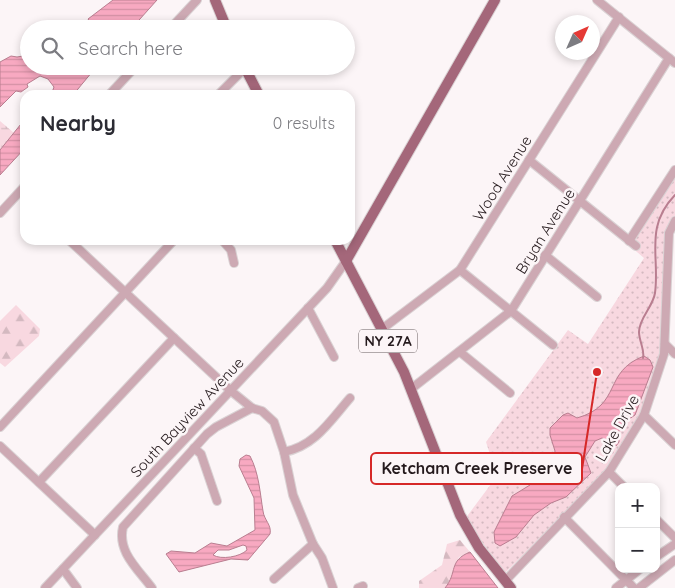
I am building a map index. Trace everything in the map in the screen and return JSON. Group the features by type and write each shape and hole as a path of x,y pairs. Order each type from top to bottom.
{"main road":[{"path":"214,0 223,20"},
{"path":"346,262 495,0"},
{"path":"249,75 256,90"},
{"name":"NY 27A","path":"338,245 411,389"},
{"path":"411,389 456,508 486,557 508,584"}],"street":[{"path":"178,20 197,0"},
{"path":"597,0 672,60"},
{"name":"Wood Avenue","path":"382,329 460,270 619,18"},
{"name":"Bryan Avenue","path":"411,389 511,311 580,200 672,60"},
{"path":"114,90 128,75"},
{"path":"223,90 237,75"},
{"path":"529,160 632,243 675,170"},
{"path":"0,213 18,193"},
{"name":"Lake Drive","path":"508,584 564,517 609,472 644,416 664,354 672,273 670,233 675,221"},
{"path":"75,245 231,390 252,408 262,411 274,422 284,452 293,495 312,544 322,558 333,588"},
{"path":"0,427 169,245"},
{"path":"226,245 231,250 234,263"},
{"path":"545,256 597,297"},
{"name":"South Bayview Avenue","path":"45,588 308,308 340,273 346,262"},
{"path":"460,270 553,345"},
{"path":"308,308 334,357"},
{"path":"39,482 174,338"},
{"path":"665,344 675,354"},
{"path":"460,352 510,393"},
{"path":"284,452 297,450 311,442 350,398"},
{"path":"152,588 124,550 121,536 123,527 194,448 216,427 252,408"},
{"path":"644,416 675,445"},
{"path":"0,446 95,535"},
{"path":"194,448 201,454 217,501"},
{"path":"609,472 620,483"},
{"path":"564,517 634,588"},
{"path":"660,523 675,538"},
{"path":"274,579 312,544"},
{"path":"660,554 675,544"},
{"path":"639,588 675,560"},
{"path":"63,569 76,588"},
{"path":"616,588 635,573"}],"green space":[{"path":"0,121 14,133 0,150"},
{"path":"675,177 675,218 668,227 662,355 638,420 607,472 505,573 465,519 497,476 486,442 568,330 588,344 644,258 630,246"},
{"path":"16,305 40,329 39,336 5,367 0,363 0,321"},
{"path":"460,540 470,552 459,557 447,586 445,588 419,588 419,581 442,565 447,544"}],"shaded area":[{"path":"113,0 157,0 139,20 88,19"},
{"path":"11,56 20,56 20,75 90,75 77,90 53,90 54,87 48,79 40,76 27,84 28,87 24,90 16,91 0,107 0,62"},
{"path":"20,125 20,153 0,175 0,150"},
{"path":"644,356 650,360 653,367 635,415 619,426 619,442 616,446 602,438 595,441 585,457 591,473 566,497 551,503 534,515 516,537 500,546 495,543 494,532 512,496 530,485 541,469 549,465 554,459 555,451 550,428 563,415 568,413 577,418 601,405 622,371 631,363"},
{"path":"246,455 250,456 253,463 270,534 248,560 231,559 179,572 166,554 171,551 195,553 211,543 227,546 255,530 254,498 239,466 240,459","holes":["243,545 246,546 247,550 235,556 216,557 213,555 218,550 229,550"]},
{"path":"470,552 498,588 445,588 456,563 463,555"}],"waterway":[{"path":"643,358 639,332 641,322 652,303 655,293 656,231 665,207 675,195"}],"place":[{"name":"Ketcham Creek Preserve","path":"597,372"}]}
